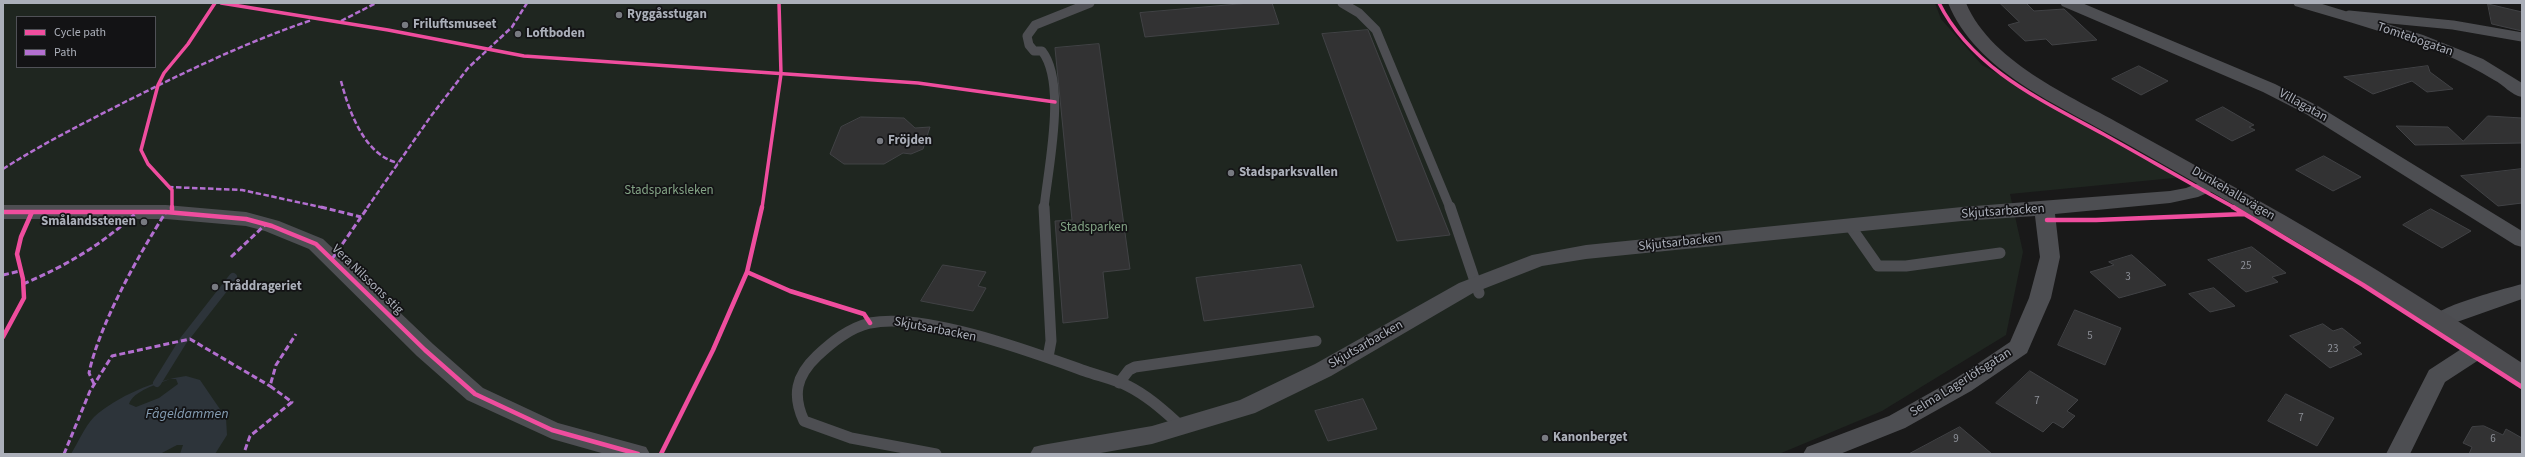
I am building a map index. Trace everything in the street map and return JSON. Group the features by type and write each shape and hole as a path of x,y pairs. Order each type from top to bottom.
{"street":[{"name":"Dunkehallavägen","path":"1957,3 1972,31 1996,55 2029,80 2214,183 2440,320 2522,375"},
{"name":"Villagatan","path":"2068,3 2270,88 2312,110 2522,240"},
{"name":"Tomtebogatan","path":"2306,4 2420,40 2458,55 2507,80 2522,92"},
{"name":"Skjutsarbacken","path":"1042,454 1152,435 1254,403 1323,370 1418,314 1477,289 1539,260 1586,252 1962,214 2044,209 2170,197 2191,193 2214,183"},
{"name":"Selma Lagerlöfsgatan","path":"1815,454 1897,422 1963,385 2019,347 2040,298 2050,257 2044,209"},
{"name":"Vera Nilssons stig","path":"3,212 172,212 246,219 297,235 316,244 425,350 475,394 552,430 638,454"},
{"path":"2440,320 2463,310 2522,291"},
{"path":"2398,454 2437,376 2480,348"}],"lane":[{"path":"1048,357 1050,327 1043,213 1055,102 1054,84 1047,56 1042,51 1034,51 1028,45 1028,36 1035,25 1090,3"},
{"path":"1342,3 1359,13 1376,30 1446,196 1477,289"},
{"path":"2344,16 2452,25 2522,37"},
{"path":"1850,226 1878,266 1906,266 2000,253"},
{"name":"Skjutsarbacken","path":"936,454 906,450 819,429 804,421 795,398 802,374 827,346 841,337 870,323 883,321 921,325 955,332 1048,357 1119,383 1153,401 1181,426"},
{"path":"1119,383 1129,370 1135,366 1316,341"}],"green space":[{"name":"Stadsparken","path":"3,3 1935,3 1941,19 1982,65 2184,177 2010,194 2023,252 2006,335 1882,411 1779,454 3,454"}],"water":[{"name":"Fågeldammen","path":"186,376 200,380 226,418 227,435 215,454 180,454 183,445 177,445 160,454 71,454 94,417 114,402 137,390 169,379 135,395 129,404 136,407 159,398 178,384 176,379 170,379"}],"building":[{"path":"1250,3 1272,3 1279,24 1145,37 1140,13"},
{"path":"2000,3 2026,3 2034,11 2064,9 2097,40 2052,45 2046,39 2025,41 2008,25 2019,22"},
{"path":"2488,4 2522,12 2522,31 2492,24"},
{"path":"1368,30 1450,235 1397,241 1322,34"},
{"path":"1099,44 1130,269 1103,272 1108,318 1063,323 1055,221 1072,220 1055,48"},
{"path":"2139,66 2168,81 2141,95 2112,79"},
{"path":"2428,66 2430,72 2453,89 2427,92 2412,81 2373,94 2344,77"},
{"path":"2223,107 2254,125 2249,127 2255,130 2232,141 2196,120"},
{"path":"2488,116 2522,118 2522,143 2415,145 2396,126 2448,127 2463,141"},
{"name":"Fröjden","path":"861,117 904,118 915,128 930,127 923,149 911,154 903,153 884,164 844,164 830,154 841,127"},
{"path":"2324,156 2361,177 2333,191 2296,170"},
{"path":"2522,169 2522,203 2498,206 2461,176"},
{"path":"2431,209 2471,231 2442,248 2403,225"},
{"path":"2252,247 2286,273 2272,277 2278,282 2246,292 2208,260"},
{"path":"2132,255 2166,285 2119,298 2090,272 2114,265 2109,262"},
{"path":"943,265 986,272 978,286 986,288 973,311 921,301"},
{"path":"1301,265 1314,307 1204,321 1196,278"},
{"path":"2214,288 2235,306 2210,312 2189,294"},
{"path":"2075,310 2121,328 2105,365 2058,345"},
{"path":"2323,324 2333,331 2342,328 2361,343 2353,347 2362,354 2330,368 2290,336"},
{"path":"2030,371 2078,400 2067,411 2075,416 2063,428 2053,422 2043,432 1996,403"},
{"path":"2286,394 2334,418 2317,446 2268,421"},
{"path":"1363,399 1377,429 1328,441 1315,411"},
{"path":"2484,426 2503,435 2506,429 2522,438 2522,454 2469,454 2472,447 2463,443 2472,427"},
{"path":"1960,427 1992,454 1909,454"}],"waterway":[{"path":"157,383 183,341 233,277"}],"marked path":[{"path":"341,21 376,3"},
{"path":"332,259 431,116 468,68 512,27 527,3"},
{"path":"3,169 39,146 202,63 259,38 312,20"},
{"path":"341,81 347,100 363,134 370,144 384,158 398,163"},
{"path":"168,187 193,186 242,190 289,199 361,217"},
{"path":"23,284 56,270 97,246 137,212"},
{"path":"94,384 89,373 91,361 98,342 135,267 166,212"},
{"path":"231,257 266,224"},
{"path":"3,275 20,271"},
{"path":"245,450 250,436 292,402 270,386 276,365 296,334"},
{"path":"64,454 90,391 112,356 190,339 253,374 270,386"}],"cycle path":[{"path":"172,212 172,190 148,164 141,150 158,85 164,73 188,44 215,3"},
{"path":"221,3 388,30 524,56 918,83 1055,102"},
{"path":"661,454 713,350 747,272 765,195 781,74 779,3"},
{"path":"1939,3 1949,23 1971,48 1992,68 2029,93 2246,214 2363,285 2522,387"},
{"path":"3,212 166,212 246,219 272,226 316,244 425,350 475,394 552,430 638,454"},
{"path":"3,337 24,298 23,279 17,254 21,237 32,212"},
{"path":"2047,220 2072,221 2244,214"},
{"path":"747,272 790,291 864,314 870,323"}],"place":[{"name":"Ryggåsstugan","path":"619,15"},
{"name":"Friluftsmuseet","path":"405,25"},
{"name":"Loftboden","path":"518,34"},
{"name":"Fröjden","path":"880,141"},
{"name":"Stadsparksvallen","path":"1231,173"},
{"name":"Smålandsstenen","path":"144,222"},
{"name":"Tråddrageriet","path":"215,287"},
{"name":"Kanonberget","path":"1545,438"}],"park label":[{"name":"Stadsparksleken","path":"669,191"}]}
